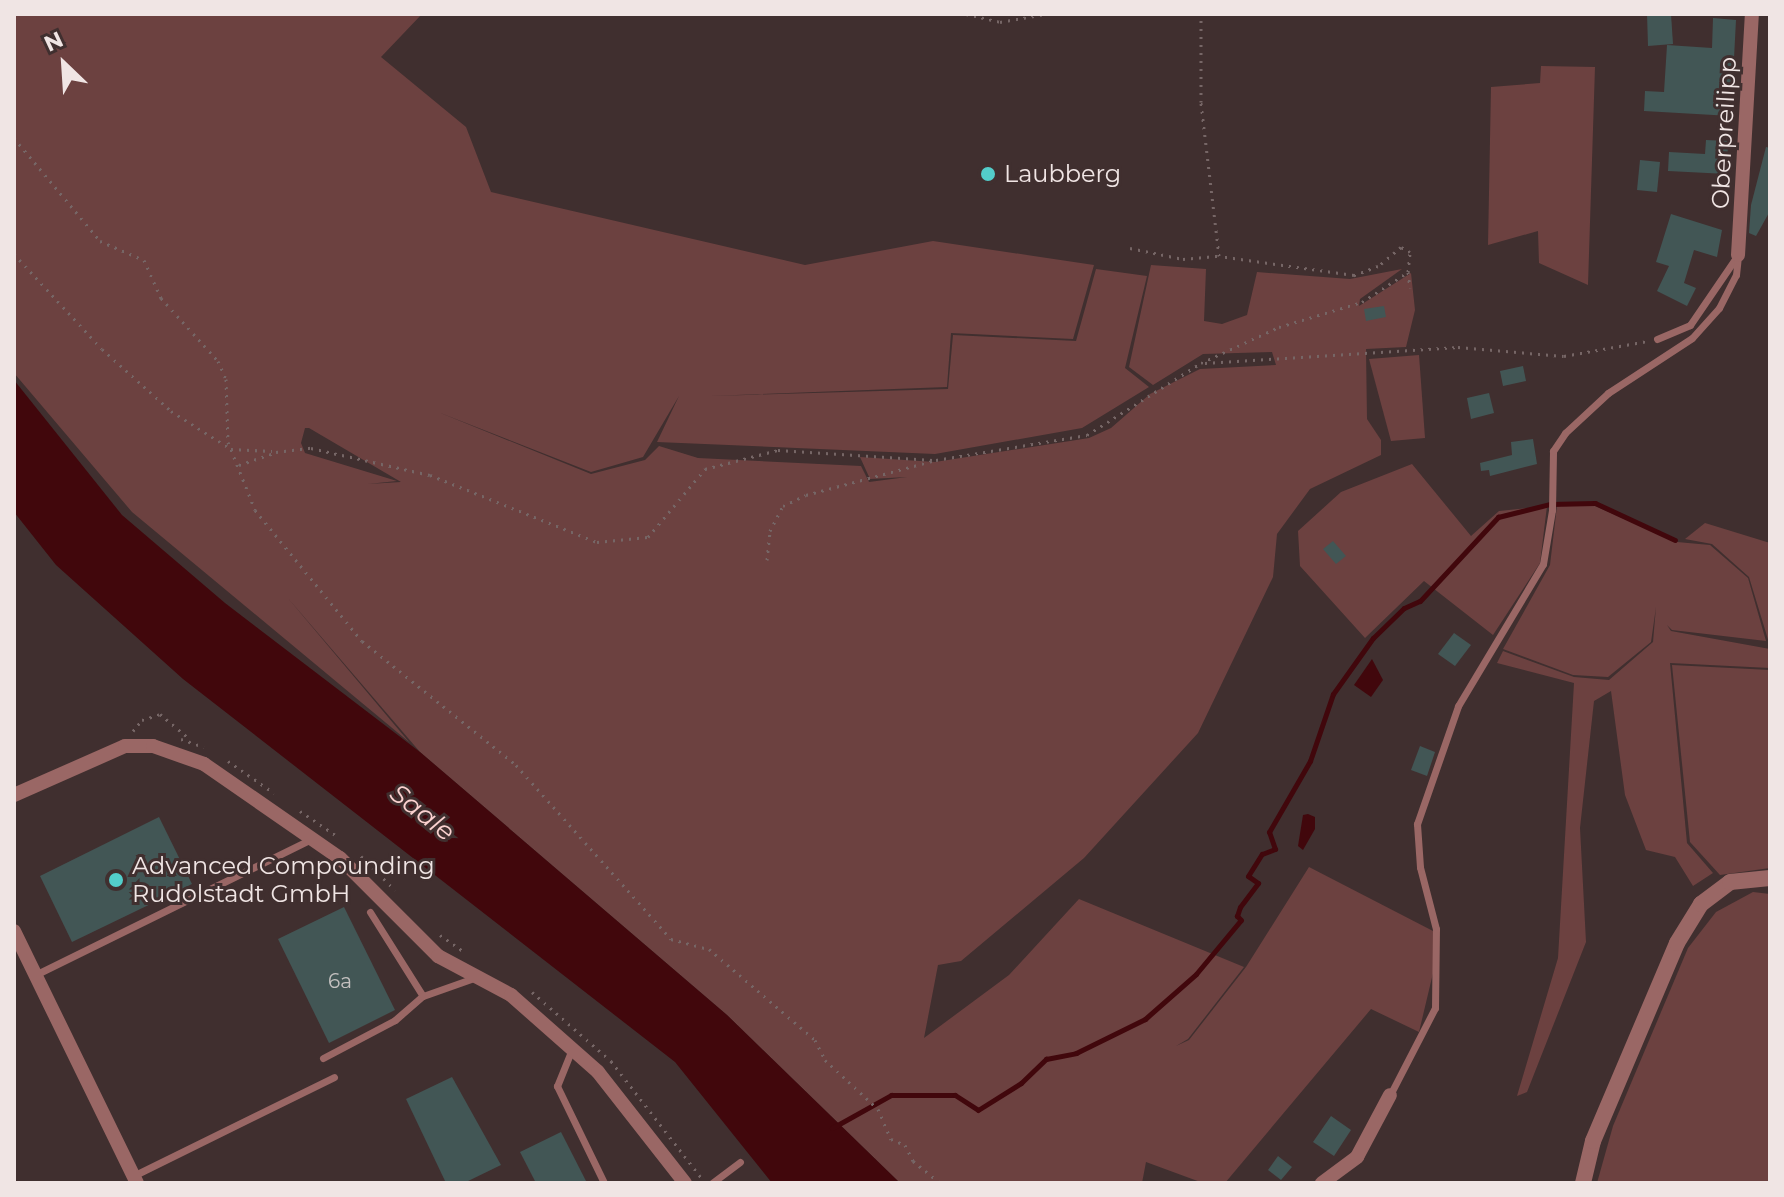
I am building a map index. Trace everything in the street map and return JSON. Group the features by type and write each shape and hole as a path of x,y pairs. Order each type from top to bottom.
{"street":[{"name":"Oberpreilipp","path":"1738,255 1752,14"},
{"path":"14,795 96,755 125,746 153,746 204,764 313,838 366,879 438,956 511,995 598,1072 685,1183"},
{"path":"1583,1183 1606,1109 1677,943 1701,904 1730,882 1770,878"},
{"path":"14,931 135,1179"},
{"path":"1322,1183 1357,1157 1390,1095"}],"lane":[{"path":"1657,339 1690,325 1738,255"},
{"path":"1390,1095 1435,1008 1436,929 1420,867 1417,824 1458,706 1543,564 1552,510 1553,451 1565,433 1608,393 1692,338 1719,308 1736,275 1738,255"},
{"path":"35,975 313,838"},
{"path":"370,912 423,996"},
{"path":"323,1058 395,1020 423,996 477,977"},
{"path":"572,1049 557,1086 604,1183"},
{"path":"135,1179 334,1077"},
{"path":"712,1183 740,1162"}],"path":[{"path":"966,14 1000,22 1045,14"},
{"path":"1201,14 1201,102 1219,256"},
{"path":"14,138 100,241 144,260 161,298 218,361 226,379 228,442 255,510 362,641 516,765 671,939 709,949 815,1040 825,1060 878,1109 891,1139 905,1145 913,1161 940,1183"},
{"path":"1130,248 1183,259 1219,256 1354,275 1378,266 1401,247 1410,252 1410,288"},
{"path":"14,254 134,380 231,449 276,452 311,448 430,475 597,542 648,537 705,469 778,450 936,460"},
{"path":"767,560 770,531 783,506 936,460 1087,435 1201,363 1279,327 1362,302 1408,272"},
{"path":"1201,363 1458,347 1564,356 1657,339"},
{"path":"239,465 276,452"},
{"path":"131,733 142,720 160,714 193,741"}],"shaded area":[{"path":"14,14 422,14 381,57 466,127 491,192 805,265 933,241 1094,265 1073,339 951,333 947,387 709,396 948,389 953,335 1076,341 1096,269 1147,276 1125,368 1149,387 1082,428 935,454 657,442 679,396 643,457 591,472 438,412 591,474 645,460 659,446 698,458 861,466 869,482 907,477 870,479 860,457 935,462 1089,438 1111,428 1150,394 1200,369 1276,365 1272,352 1203,354 1153,385 1129,367 1151,265 1206,269 1204,321 1222,324 1247,315 1257,272 1350,279 1402,269 1360,299 1359,306 1411,273 1415,310 1406,347 1366,349 1367,419 1381,440 1381,455 1310,489 1277,534 1273,577 1198,733 1084,858 961,961 938,965 924,1038 1009,975 1079,899 1244,967 1188,1039 1176,1046 1189,1040 1246,967 1309,867 1433,931 1434,969 1419,1032 1371,1009 1225,1183 1203,1183 1146,1162 1142,1183 900,1183 727,1015 420,752 287,597 409,742 132,512 14,373","holes":["305,428 401,482 368,484 397,481 305,453 301,443"]},
{"path":"1541,66 1595,67 1588,285 1539,263 1538,231 1488,245 1491,87 1540,83"},
{"path":"1419,355 1425,438 1391,441 1369,359"},
{"path":"1412,464 1471,536 1499,511 1547,506 1540,563 1493,635 1424,581 1365,638 1300,566 1298,531 1341,492"},
{"path":"1557,506 1595,506 1677,542 1710,545 1748,578 1766,641 1672,630 1667,625 1671,631 1770,649 1770,668 1670,663 1687,843 1713,873 1693,886 1675,857 1646,850 1625,795 1611,691 1594,701 1580,828 1586,942 1527,1092 1517,1096 1558,958 1574,683 1497,663 1503,651 1574,677 1609,680 1653,642 1656,607 1651,642 1608,677 1573,675 1503,649 1550,565"},
{"path":"1705,523 1770,543 1770,646 1749,577 1712,544 1685,539"},
{"path":"1672,665 1770,670 1770,868 1720,875 1690,842"},
{"path":"1753,892 1770,894 1770,1183 1597,1183 1613,1126 1688,948 1716,912"}],"water":[{"name":"Saale","path":"14,380 122,515 225,603 420,752 727,1015 900,1183 772,1183 675,1062 183,679 56,565 14,512"},
{"path":"1372,659 1383,680 1371,697 1354,685"},
{"path":"1303,815 1315,817 1315,829 1303,850 1298,846"}],"building":[{"path":"1647,14 1671,14 1673,44 1648,46"},
{"path":"1713,18 1736,20 1731,116 1644,111 1645,91 1664,92 1667,45 1712,48"},
{"path":"1706,140 1728,141 1727,174 1668,171 1669,152 1705,154"},
{"path":"1766,147 1770,148 1770,211 1756,236 1749,233 1751,205"},
{"path":"1640,160 1660,162 1657,192 1637,190"},
{"path":"1671,214 1722,230 1717,257 1694,250 1684,283 1696,288 1687,306 1657,291 1669,266 1656,262"},
{"path":"1384,306 1386,317 1366,321 1364,309"},
{"path":"1523,366 1526,381 1503,386 1500,371"},
{"path":"1489,393 1494,413 1471,419 1467,398"},
{"path":"1533,439 1537,464 1490,476 1489,470 1481,471 1480,463 1512,455 1511,442"},
{"path":"1333,541 1346,556 1336,564 1323,549"},
{"path":"1454,633 1471,645 1455,666 1438,654"},
{"path":"1420,746 1435,752 1427,776 1411,770"},
{"name":"Advanced Compounding Rudolstadt GmbH","path":"159,817 192,884 72,942 40,876"},
{"path":"344,907 395,1010 329,1043 278,939"},
{"path":"452,1077 501,1165 464,1183 446,1183 406,1099"},
{"path":"1331,1116 1351,1130 1334,1156 1313,1142"},
{"path":"561,1132 587,1183 536,1183 520,1152"},
{"path":"1278,1156 1292,1167 1281,1180 1268,1170"}],"waterway":[{"path":"832,1128 891,1095 955,1095 978,1110 1021,1083 1046,1059 1076,1053 1145,1019 1196,974 1241,920 1237,916 1240,907 1258,883 1248,876 1262,854 1275,849 1269,832 1310,761 1333,694 1373,638 1404,608 1420,601 1498,517 1550,504 1595,503 1675,540"}],"place":[{"name":"Laubberg","path":"988,174"},
{"name":"Advanced Compounding Rudolstadt GmbH","path":"116,880"}]}
